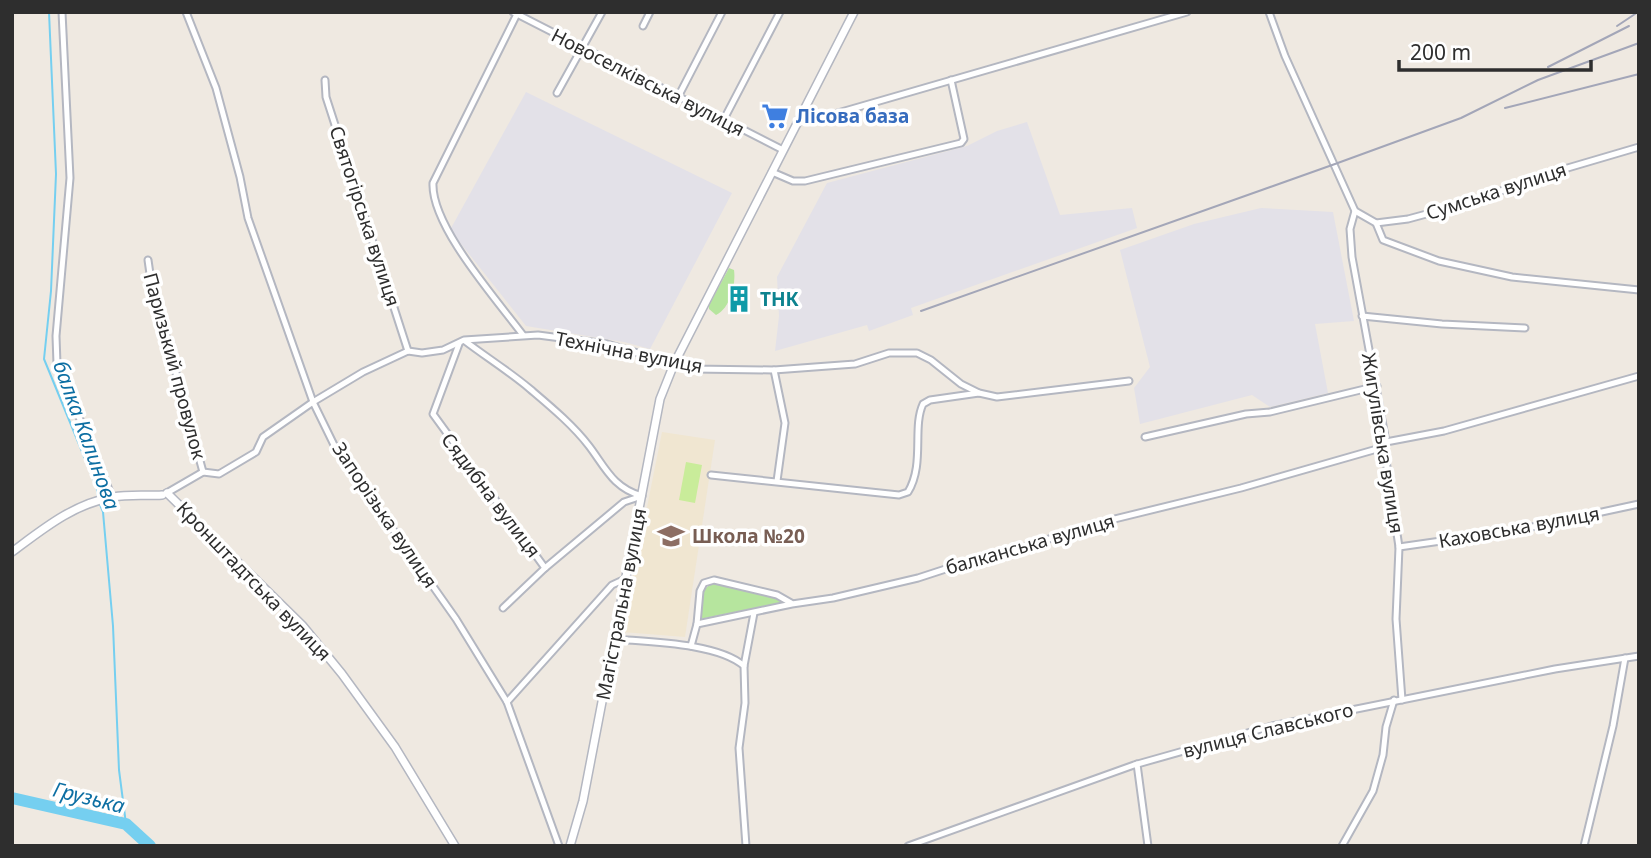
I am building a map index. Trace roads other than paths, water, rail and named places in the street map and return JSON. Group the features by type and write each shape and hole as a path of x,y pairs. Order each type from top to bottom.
{"main road":[{"name":"Магістральна вулиця","path":"570,846 583,801 660,399 674,364 854,12"},
{"path":"12,552 69,511 112,497 165,494"},
{"name":"Кронштадтська вулиця","path":"165,494 302,625 342,674 395,747 455,846"}],"street":[{"path":"62,12 70,178 56,336 57,364 112,497"},
{"name":"Запорізька вулиця","path":"186,12 216,88 248,218 313,402 335,447 456,619 507,702 559,846"},
{"path":"557,93 602,12"},
{"path":"643,26 650,12"},
{"path":"678,97 722,12"},
{"path":"723,121 780,12"},
{"path":"801,115 824,117 1186,12"},
{"name":"Жигулівська вулиця","path":"1269,12 1285,57 1355,211 1350,229 1362,316 1377,386 1399,547 1395,619 1402,700"},
{"path":"516,13 433,183 434,203 448,231 523,335"},
{"name":"Новоселківська вулиця","path":"516,13 783,150"},
{"name":"Святогірська вулиця","path":"325,80 326,97 408,351"},
{"path":"772,172 793,181 805,181 961,142 964,139 951,80"},
{"name":"Сумська вулиця","path":"1376,223 1408,219 1467,202 1639,147"},
{"path":"1355,211 1376,223 1382,240 1439,261 1512,277 1639,290"},
{"name":"Паризький провулок","path":"148,260 151,281 203,472"},
{"path":"1362,316 1442,324 1525,328"},
{"name":"Технічна вулиця","path":"165,494 203,472 219,474 256,452 263,437 363,372 408,351 443,351 461,342 538,335 607,344 693,369 775,370 855,364 889,353 917,353 931,360 961,384 979,393 997,397 1129,381"},
{"path":"461,342 539,397 589,446 607,474 617,484 642,496"},
{"name":"Сядибна вулиця","path":"461,342 433,414 545,568"},
{"path":"775,370 785,423 777,481"},
{"name":"балканська вулиця","path":"697,624 833,598 918,578 964,563 1008,553 1090,525 1241,488 1385,444 1457,427 1639,376"},
{"path":"1145,437 1246,414 1270,412 1377,386"},
{"path":"711,475 899,495 908,492 913,484 919,453 920,412 923,404 930,400 979,393"},
{"path":"503,608 545,568 624,502 642,496"},
{"name":"Каховська вулиця","path":"1399,547 1518,530 1639,504"},
{"path":"507,702 612,585 625,579"},
{"path":"691,646 704,583 714,580 777,595 792,604"},
{"path":"746,846 739,748 745,703 744,666 754,613"},
{"path":"615,639 691,646 735,658 744,666"},
{"name":"вулиця Славського","path":"908,846 1137,764 1272,726 1555,669 1639,656"},
{"path":"1584,846 1613,726 1625,658"},
{"path":"1342,846 1373,791 1394,700"},
{"path":"1137,764 1148,846"}],"waterway":[{"name":"балка Калинова","path":"49,12 56,174 51,291 44,359 97,488 98,497"},
{"name":"балка Калинова","path":"99,502 103,512 113,626 119,770 126,824"},
{"name":"Грузька","path":"12,798 126,824 150,846"}],"railway":[{"path":"1617,26 1638,12"},
{"path":"1548,67 1629,26"},
{"path":"921,311 1461,118 1538,80 1639,43"},
{"path":"1505,108 1639,74"}],"place":[{"name":"Лісова база","path":"775,116"},
{"name":"ТНК","path":"739,299"},
{"name":"Школа №20","path":"671,536"}]}
